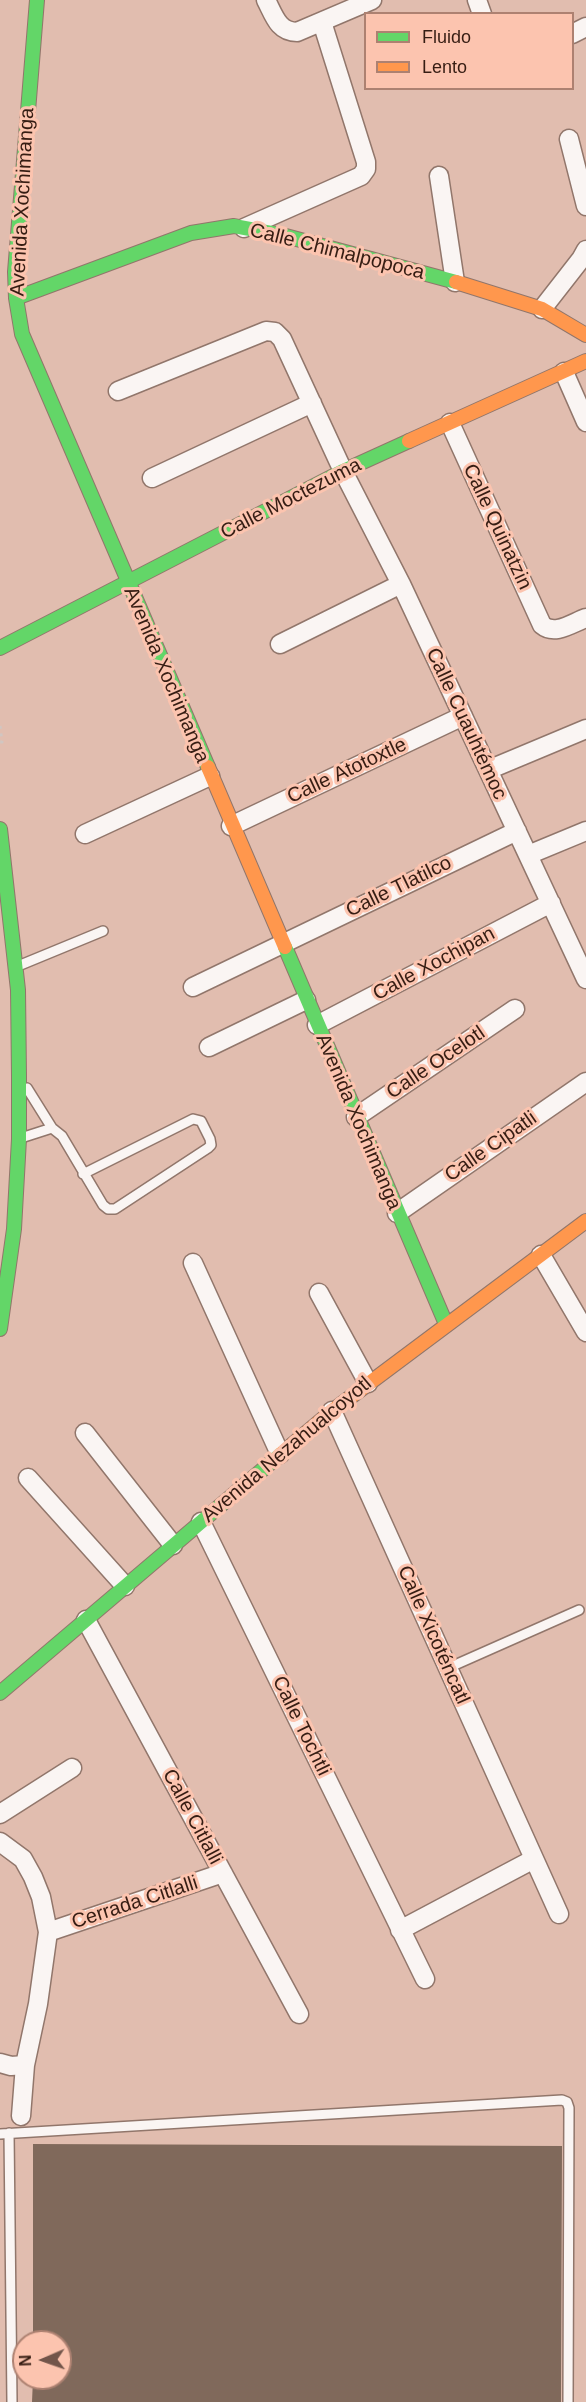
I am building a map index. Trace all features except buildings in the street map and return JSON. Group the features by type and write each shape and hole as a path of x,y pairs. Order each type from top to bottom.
{"street":[{"name":"Avenida Xochimanga","path":"37,0 15,272 16,298 22,334 127,585 446,1324"},
{"path":"266,0 282,29 289,32 297,32 372,0"},
{"path":"244,228 361,176 366,169 366,162 322,21"},
{"path":"569,139 586,206"},
{"path":"439,176 455,282"},
{"name":"Calle Chimalpopoca","path":"16,298 191,233 234,226 282,235 455,282 542,309 586,335"},
{"path":"542,309 584,256"},
{"name":"Calle Cuauhtémoc","path":"118,391 266,331 275,332 282,339 343,471 401,584 586,979"},
{"name":"Calle Moctezuma","path":"0,648 127,585 343,471 586,361"},
{"path":"564,372 586,422"},
{"path":"152,478 312,403"},
{"name":"Calle Quinatzin","path":"450,423 542,625 548,630 556,630 586,618"},
{"path":"280,644 401,584"},
{"name":"Calle Atotoxtle","path":"231,826 463,717"},
{"path":"488,770 586,729"},
{"path":"85,834 210,776"},
{"path":"0,829 18,990 19,1076 19,1139 14,1228 0,1329"},
{"name":"Calle Tlatilco","path":"193,987 517,831"},
{"path":"528,855 586,831"},
{"name":"Calle Xochipan","path":"317,1025 550,903"},
{"path":"0,1000 18,990"},
{"path":"209,1047 306,1000"},
{"name":"Calle Ocelotl","path":"356,1117 515,1009"},
{"name":"Calle Cipatli","path":"397,1213 586,1082"},
{"name":"Avenida Nezahualcoyotl","path":"0,1693 332,1411 586,1221"},
{"path":"541,1255 586,1332"},
{"path":"193,1263 280,1454"},
{"path":"319,1293 368,1383"},
{"name":"Calle Xicoténcatl","path":"332,1411 559,1914"},
{"path":"85,1433 173,1545"},
{"path":"28,1478 125,1586"},
{"name":"Calle Tochtli","path":"201,1522 425,1979"},
{"name":"Calle Citlalli","path":"86,1620 299,2014"},
{"path":"0,1814 72,1767"},
{"path":"0,1842 22,1859 33,1877 41,1898 48,1932 38,2004 26,2065 21,2116"},
{"path":"400,1930 534,1859"},
{"name":"Cerrada Citlalli","path":"48,1932 223,1874"},
{"path":"0,2062 11,2066 26,2065"}],"lane":[{"path":"15,967 103,931"},
{"path":"19,1076 52,1128 62,1136 83,1174 108,1209 115,1209 208,1148 211,1145 210,1139 201,1121 193,1119 83,1174"},
{"path":"19,1139 52,1128"},
{"path":"448,1668 579,1610"},
{"path":"12,2402 4,2134 562,2100 567,2102 569,2108 568,2402"}],"path":[{"path":"0,726 2,742 0,742"}],"traffic: fast":[{"path":"37,0 15,272 16,298 22,334 208,767"},
{"path":"16,298 191,233 234,226 282,235 456,282"},
{"path":"0,648 343,471 409,441"},
{"path":"0,829 18,990 19,1076 19,1139 14,1229 0,1329"},
{"path":"285,947 446,1324"},
{"path":"0,1693 281,1454"}],"traffic: slow":[{"path":"456,282 542,309 586,335"},
{"path":"409,441 586,361"},
{"path":"208,767 285,947"},
{"path":"281,1454 332,1411 586,1221"}]}
